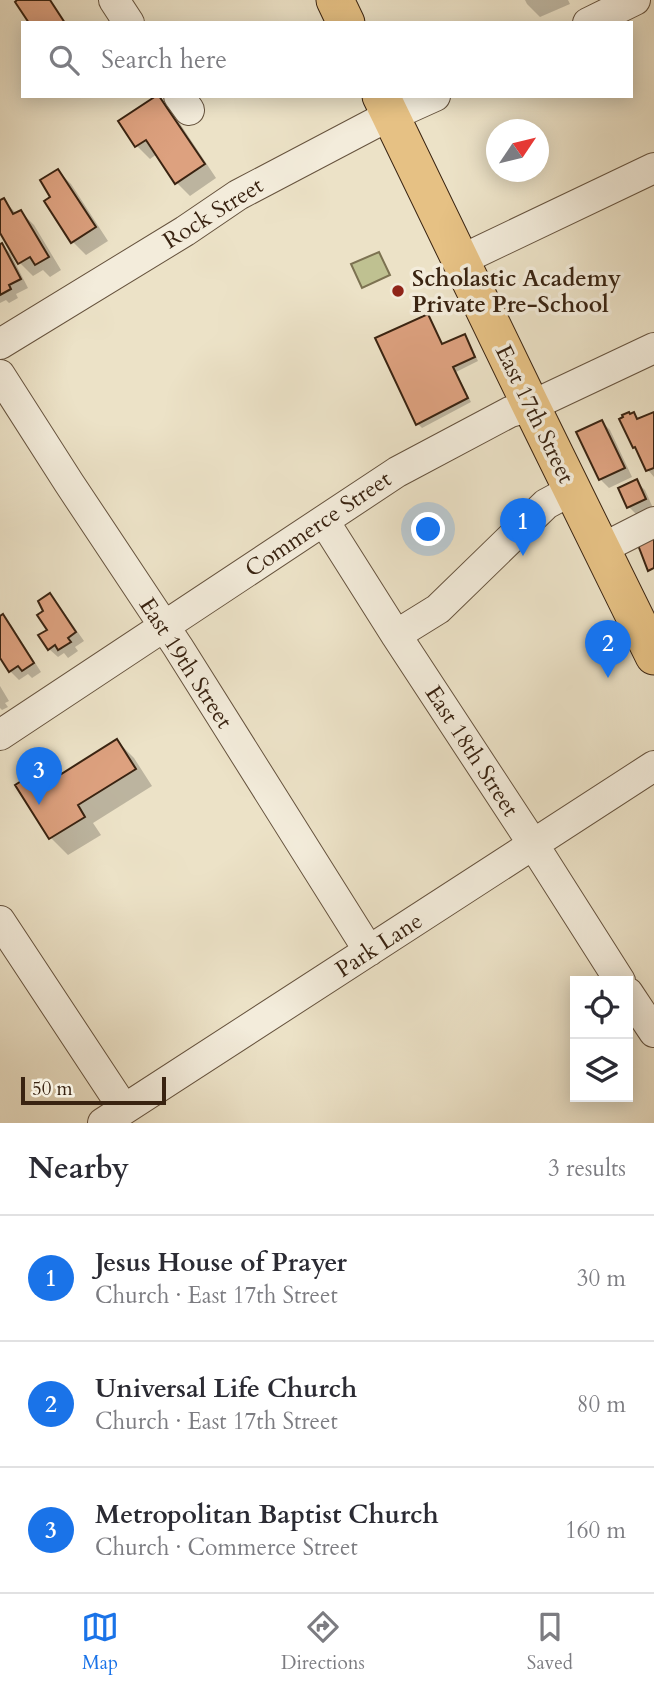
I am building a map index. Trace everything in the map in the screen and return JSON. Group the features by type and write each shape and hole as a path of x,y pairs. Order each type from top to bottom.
{"main road":[{"path":"335,0 345,21"},
{"name":"East 17th Street","path":"386,106 654,656"}],"street":[{"path":"114,0 128,21"},
{"path":"592,21 635,0"},
{"name":"Rock Street","path":"0,344 185,231 237,195 386,106 425,98"},
{"path":"461,260 654,168"},
{"name":"Commerce Street","path":"0,735 397,471 510,412 531,406 654,348"},
{"name":"East 19th Street","path":"0,375 164,626 369,951"},
{"path":"396,635 438,609 546,504 572,490"},
{"name":"East 18th Street","path":"324,521 617,976"},
{"path":"601,548 654,522"},
{"name":"Park Lane","path":"113,1116 654,766"},
{"path":"0,921 113,1116"},
{"path":"633,1000 654,1032"}],"green space":[{"path":"379,252 390,275 362,288 351,264"}],"building":[{"path":"50,0 64,21 28,21 15,2"},
{"path":"153,98 160,98 205,164 175,184 146,140 135,147 118,121"},
{"path":"58,169 96,227 71,243 44,201 50,197 40,180"},
{"path":"4,198 13,214 21,210 49,257 35,265 30,257 18,264 0,233 0,200"},
{"path":"2,243 21,279 9,285 11,289 0,295 0,244"},
{"name":"Scholastic Academy Private Pre-School","path":"428,314 442,344 465,334 475,357 453,367 468,398 416,425 375,338"},
{"path":"629,412 634,412 637,419 654,412 654,468 646,471 619,419"},
{"path":"602,420 625,468 599,480 576,432"},
{"path":"637,479 646,499 627,508 618,488"},
{"path":"654,535 654,568 648,571 638,545"},
{"path":"50,593 76,632 68,638 71,642 58,650 55,645 48,650 38,635 47,630 37,615 43,611 38,601"},
{"path":"3,614 34,663 22,671 18,666 9,672 0,658 0,616"},
{"path":"117,739 136,769 78,805 85,817 49,839 15,785 50,763 58,776"}],"place":[{"name":"Scholastic Academy Private Pre-School","path":"398,291"},
{"name":"Jesus House of Prayer","path":"523,556"},
{"name":"Universal Life Church","path":"608,678"},
{"name":"Metropolitan Baptist Church","path":"39,805"}]}
